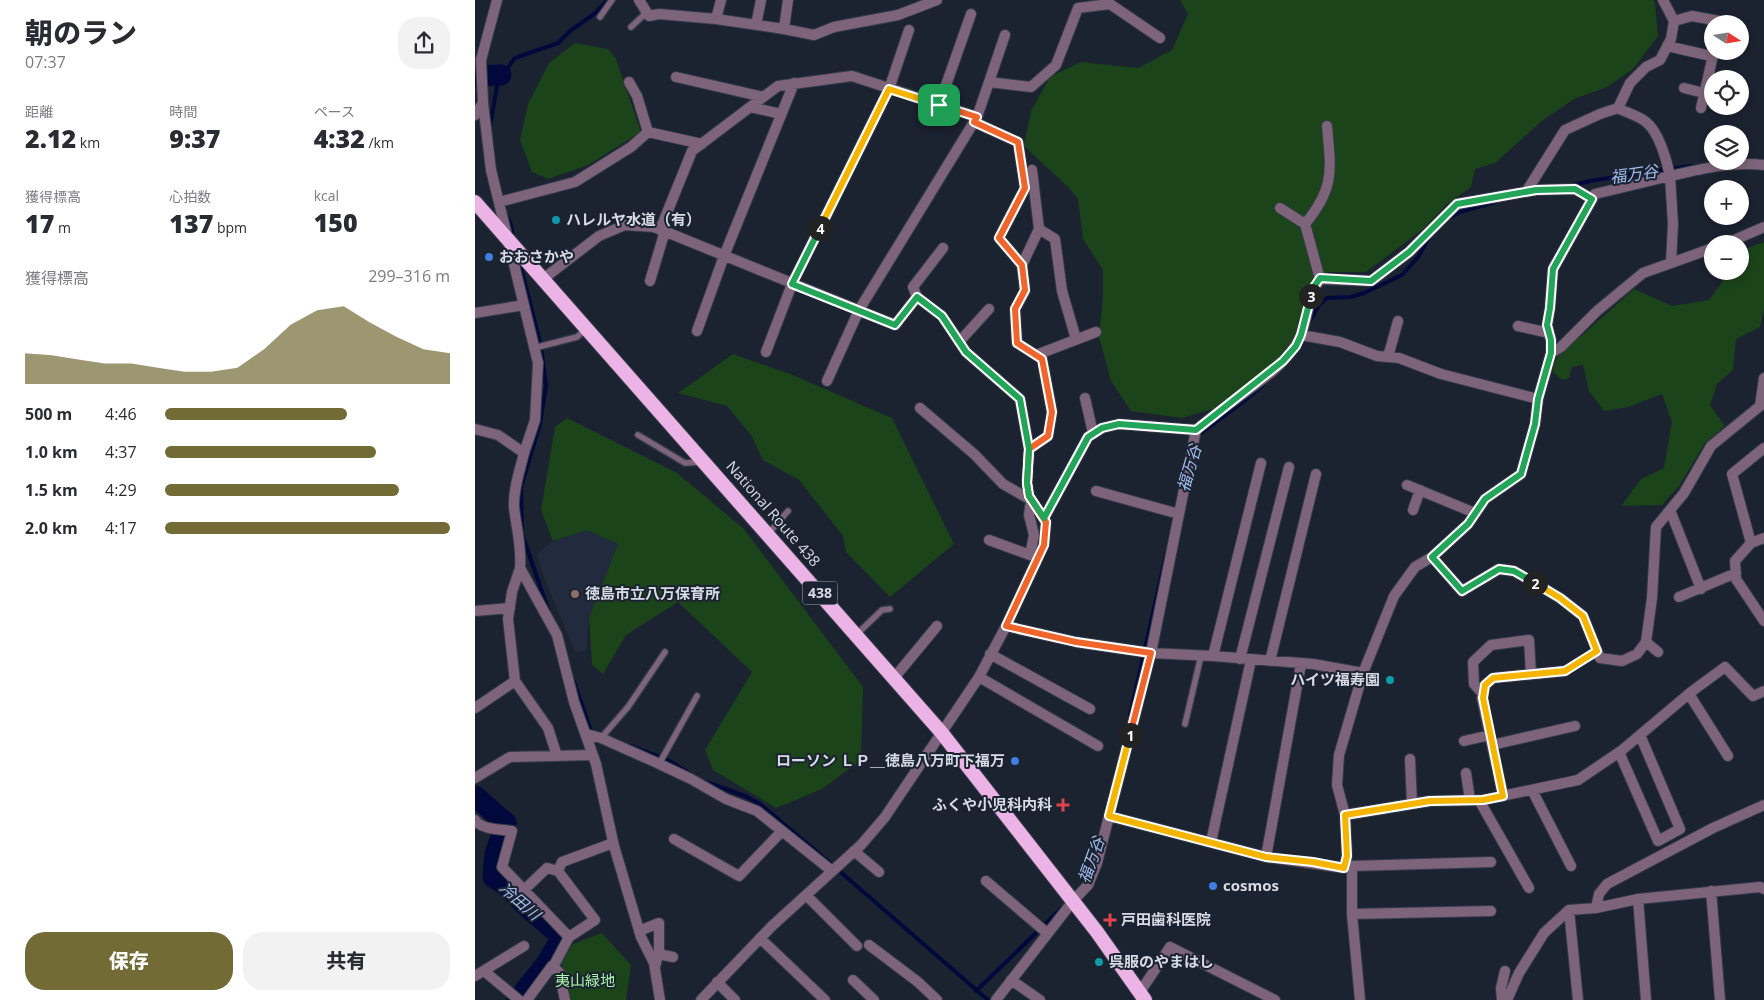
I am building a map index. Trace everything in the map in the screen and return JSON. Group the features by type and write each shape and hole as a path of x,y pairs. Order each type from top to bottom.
{"highway":[{"name":"National Route 438","path":"475,202 705,461 941,732 1073,901 1142,996"}],"street":[{"path":"497,0 481,60 483,103 491,170 538,363 535,420 524,453 514,495 521,556 520,568 512,592 509,620 515,681 548,728 557,756"},
{"path":"639,0 649,16 659,14 716,19 814,35 834,27 898,16 937,0"},
{"path":"716,19 721,0"},
{"path":"756,25 761,0"},
{"path":"784,30 788,0"},
{"path":"1619,108 1630,83 1646,67 1660,60 1671,39 1674,21 1663,0"},
{"path":"989,82 1031,87 1056,65 1078,8 1110,4 1160,38"},
{"path":"939,105 971,14"},
{"path":"1674,21 1692,16 1704,18"},
{"path":"766,352 792,284 889,89 909,30"},
{"path":"827,381 859,310 975,120 1005,36"},
{"path":"1667,46 1704,53"},
{"path":"650,281 663,231 692,151 778,86 852,76 939,105 975,120 1018,142 1025,188 999,238 1022,265"},
{"path":"676,77 763,97"},
{"path":"629,82 637,96 647,132"},
{"path":"697,331 724,256 794,84"},
{"path":"1683,88 1704,93 1701,108"},
{"path":"475,115 483,103"},
{"path":"750,107 781,114"},
{"path":"1526,192 1565,130 1600,114 1619,108 1647,123 1667,160 1673,224 1671,262"},
{"path":"1305,224 1319,208 1328,184 1331,170 1327,126"},
{"path":"499,202 575,182 631,147 647,132"},
{"path":"647,132 701,144"},
{"path":"1360,1000 1345,815 1337,785 1339,755 1363,673 1394,596 1415,567 1432,557 1468,524 1485,499 1521,474 1535,424 1538,399 1551,353 1551,340 1547,325 1553,269 1595,194 1722,164 1763,162"},
{"path":"1029,449 1048,436 1052,412 1042,359 1017,343 1015,309 1025,290 1022,265 1039,230 1032,170"},
{"path":"1320,278 1371,281 1409,252 1457,204 1536,190 1575,189 1592,199"},
{"path":"996,1000 1047,933 1088,885 1097,862 1151,653 1196,430 1283,361 1296,346 1301,335 1312,290 1320,278 1305,224 1279,208"},
{"path":"543,279 599,236 625,225 654,227 895,325 917,297"},
{"path":"1746,235 1764,227"},
{"path":"1039,230 1055,238 1062,291 1076,339"},
{"path":"943,248 913,287 917,297 942,316 966,352 1020,399 1029,449 1027,483 1031,500 1029,515 1035,535 1030,555 989,540"},
{"path":"1551,353 1561,347 1597,311 1643,273 1704,251"},
{"path":"475,313 524,305"},
{"path":"959,342 989,309"},
{"path":"1388,357 1398,320"},
{"path":"1518,326 1549,333"},
{"path":"1036,355 1096,332"},
{"path":"1301,335 1340,342 1377,356 1412,362 1441,374 1538,399"},
{"path":"1432,557 1462,591 1499,569 1514,571 1560,598 1583,616 1600,658 1622,661 1637,654 1646,642 1652,598 1656,527 1684,493 1711,446 1761,406 1764,378"},
{"path":"1085,398 1093,433"},
{"path":"701,1000 760,938 854,852 885,817 979,677 1006,626 1044,545 1046,522 1031,500 1003,484 974,454 920,408"},
{"path":"1044,518 1088,437 1093,433 1102,428 1119,424 1196,430"},
{"path":"475,429 498,434 524,453"},
{"path":"1751,543 1732,474 1764,448"},
{"path":"1213,656 1261,463"},
{"path":"1211,842 1245,659 1289,467"},
{"path":"1270,662 1316,474"},
{"path":"1407,485 1475,513"},
{"path":"1413,510 1419,490"},
{"path":"1097,491 1179,514"},
{"path":"1671,510 1701,589"},
{"path":"1764,538 1751,543 1735,561 1736,579 1764,620"},
{"path":"520,568 557,635 574,702 596,764 613,843 639,931 655,968 660,1000"},
{"path":"1679,598 1736,572"},
{"path":"475,611 510,608"},
{"path":"894,678 937,626"},
{"path":"1006,626 1076,642 1151,653 1313,664 1363,673"},
{"path":"1483,694 1474,684 1473,662 1491,645 1529,640 1531,674"},
{"path":"1646,642 1658,652"},
{"path":"990,654 1090,709"},
{"path":"1266,857 1301,664"},
{"path":"1345,815 1430,801 1474,800 1503,796 1578,780 1619,752 1725,667 1753,696 1764,692"},
{"path":"1503,796 1483,698 1485,685 1493,678 1565,671"},
{"path":"979,677 1099,746"},
{"path":"475,708 515,681"},
{"path":"1689,694 1728,756"},
{"path":"1463,741 1491,740 1575,726"},
{"path":"586,734 601,738 659,764 691,779 726,799 757,811 832,871"},
{"path":"1619,752 1658,841 1680,829 1640,735"},
{"path":"475,778 510,757 593,755"},
{"path":"1410,759 1412,804"},
{"path":"1466,773 1474,800 1529,888"},
{"path":"1532,790 1571,866"},
{"path":"1596,908 1599,894 1607,884 1713,828 1764,805"},
{"path":"1109,816 1266,857 1348,867 1491,862"},
{"path":"476,824 512,832 501,867 569,937"},
{"path":"674,839 739,876 782,831"},
{"path":"559,871 562,862 613,843"},
{"path":"854,852 879,872"},
{"path":"524,890 547,868 559,871 595,920 569,937 553,967 527,1000"},
{"path":"986,881 1047,933"},
{"path":"1507,1000 1519,973 1544,933 1569,910 1596,908 1639,899 1711,891 1761,887 1764,889"},
{"path":"1711,891 1720,1000"},
{"path":"806,894 857,946"},
{"path":"1639,899 1647,1000"},
{"path":"1569,910 1578,1000"},
{"path":"1352,914 1491,911"},
{"path":"639,931 659,923 659,954 655,968"},
{"path":"760,938 825,1000"},
{"path":"869,945 918,982 937,1000"},
{"path":"519,1000 479,973 524,946"},
{"path":"1142,996 1170,947 1275,1000"},
{"path":"659,954 673,956"},
{"path":"553,967 559,972 565,1000"},
{"path":"1501,1000 1501,988 1505,971"},
{"path":"853,980 874,1000"},
{"path":"1011,980 1040,1000"},
{"path":"717,982 735,1000"}],"lane":[{"path":"600,17 612,0"},
{"path":"631,27 647,12"},
{"path":"534,348 577,337 587,328"},
{"path":"638,435 685,463 705,461"},
{"path":"768,534 788,511"},
{"path":"857,635 882,610 890,609"},
{"path":"1565,671 1597,651"},
{"path":"601,738 628,707 665,652"},
{"path":"1185,724 1201,656"},
{"path":"659,764 697,696"}],"shaded area":[{"name":"徳島市立八万保育所","path":"587,530 618,544 589,618 586,651 575,652 541,569 537,554 553,541"}],"green space":[{"path":"1180,0 1653,0 1655,3 1658,36 1633,69 1607,87 1574,99 1543,120 1495,163 1475,169 1471,187 1446,205 1423,229 1366,272 1328,272 1308,306 1299,328 1280,358 1250,385 1216,408 1182,418 1131,411 1111,381 1099,337 1103,296 1103,270 1083,239 1078,199 1069,188 1024,146 1031,111 1050,77 1081,62 1138,68 1172,50 1188,14"},
{"path":"575,43 608,49 616,59 641,132 588,165 548,179 532,172 520,140 528,104 549,63"},
{"path":"1764,242 1764,309 1760,327 1736,339 1733,370 1717,384 1710,405 1725,426 1705,443 1679,486 1662,505 1621,506 1641,479 1664,468 1672,422 1662,394 1628,407 1604,411 1589,391 1583,365 1572,367 1569,378 1562,380 1553,372 1558,356 1570,343 1580,337 1634,289 1672,306 1709,300 1722,280 1749,280 1749,248"},
{"path":"733,354 790,374 892,418 954,544 890,597 846,552 843,536 799,480 763,460 751,435 727,406 678,393"},
{"path":"567,418 677,473 744,529 863,687 861,760 822,789 776,808 713,770 705,750 752,672 678,602 626,635 603,674 592,665 589,618 618,544 587,530 553,541 541,510 555,427"},
{"name":"夷山緑地","path":"602,933 631,965 626,1000 569,1000 561,959 573,944"}],"waterway":[{"path":"490,126 498,81 515,58 558,43 608,0"},
{"name":"冷田川","path":"475,76 501,75"},
{"name":"福万谷","path":"1572,185 1691,166"},
{"name":"福万谷","path":"1447,219 1460,212 1495,202"},
{"path":"507,217 511,225 513,239"},
{"name":"福万谷","path":"1309,322 1320,304 1327,298 1351,297 1402,275 1418,257 1430,236"},
{"path":"519,260 541,346 546,386 540,424 521,487 522,534 549,612"},
{"name":"福万谷","path":"1198,437 1263,385"},
{"name":"福万谷","path":"1130,715 1167,551"},
{"path":"574,682 591,731 594,733"},
{"path":"631,746 668,760 692,775"},
{"path":"703,781 745,796 760,804 830,863"},
{"name":"冷田川","path":"475,796 506,823 495,854 493,877 508,887 527,907 562,937 546,964 517,1000"},
{"path":"837,869 988,1000"},
{"name":"福万谷","path":"976,991 1063,907"}],"place":[{"name":"ハレルヤ水道（有）","path":"556,220"},
{"name":"おおさかや","path":"489,257"},
{"name":"徳島市立八万保育所","path":"575,594"},
{"name":"ハイツ福寿園","path":"1390,680"},
{"name":"ローソン ＬＰ＿徳島八万町下福万","path":"1015,761"},
{"name":"ふくや小児科内科","path":"1063,805"},
{"name":"cosmos","path":"1213,886"},
{"name":"戸田歯科医院","path":"1110,920"},
{"name":"呉服のやまはし","path":"1099,962"}],"route":[{"path":"939,105 889,89 792,284 895,325 917,297 942,316 966,352 1020,399 1028,437 1029,449 1029,467 1027,483 1029,496 1044,518 1088,437 1102,428 1119,424 1196,430 1283,361 1296,346 1301,335 1312,290 1320,278 1371,281 1409,252 1457,204 1536,190 1575,189 1592,199 1553,269 1547,325 1551,340 1551,353 1538,399 1535,424 1521,474 1485,499 1468,524 1432,557 1462,591 1499,569 1514,571 1560,598 1583,616 1597,651 1565,671 1493,678 1485,685 1483,698 1503,796 1483,800 1430,801 1345,815 1347,856 1344,868 1313,862 1266,857 1109,816 1151,653 1076,642 1006,626 1044,545 1046,522 1031,500 1029,496 1027,483 1029,449 1048,436 1052,412 1042,359 1017,343 1015,309 1025,290 1022,265 999,238 1025,188 1018,142 974,122 977,117 939,105"}]}
